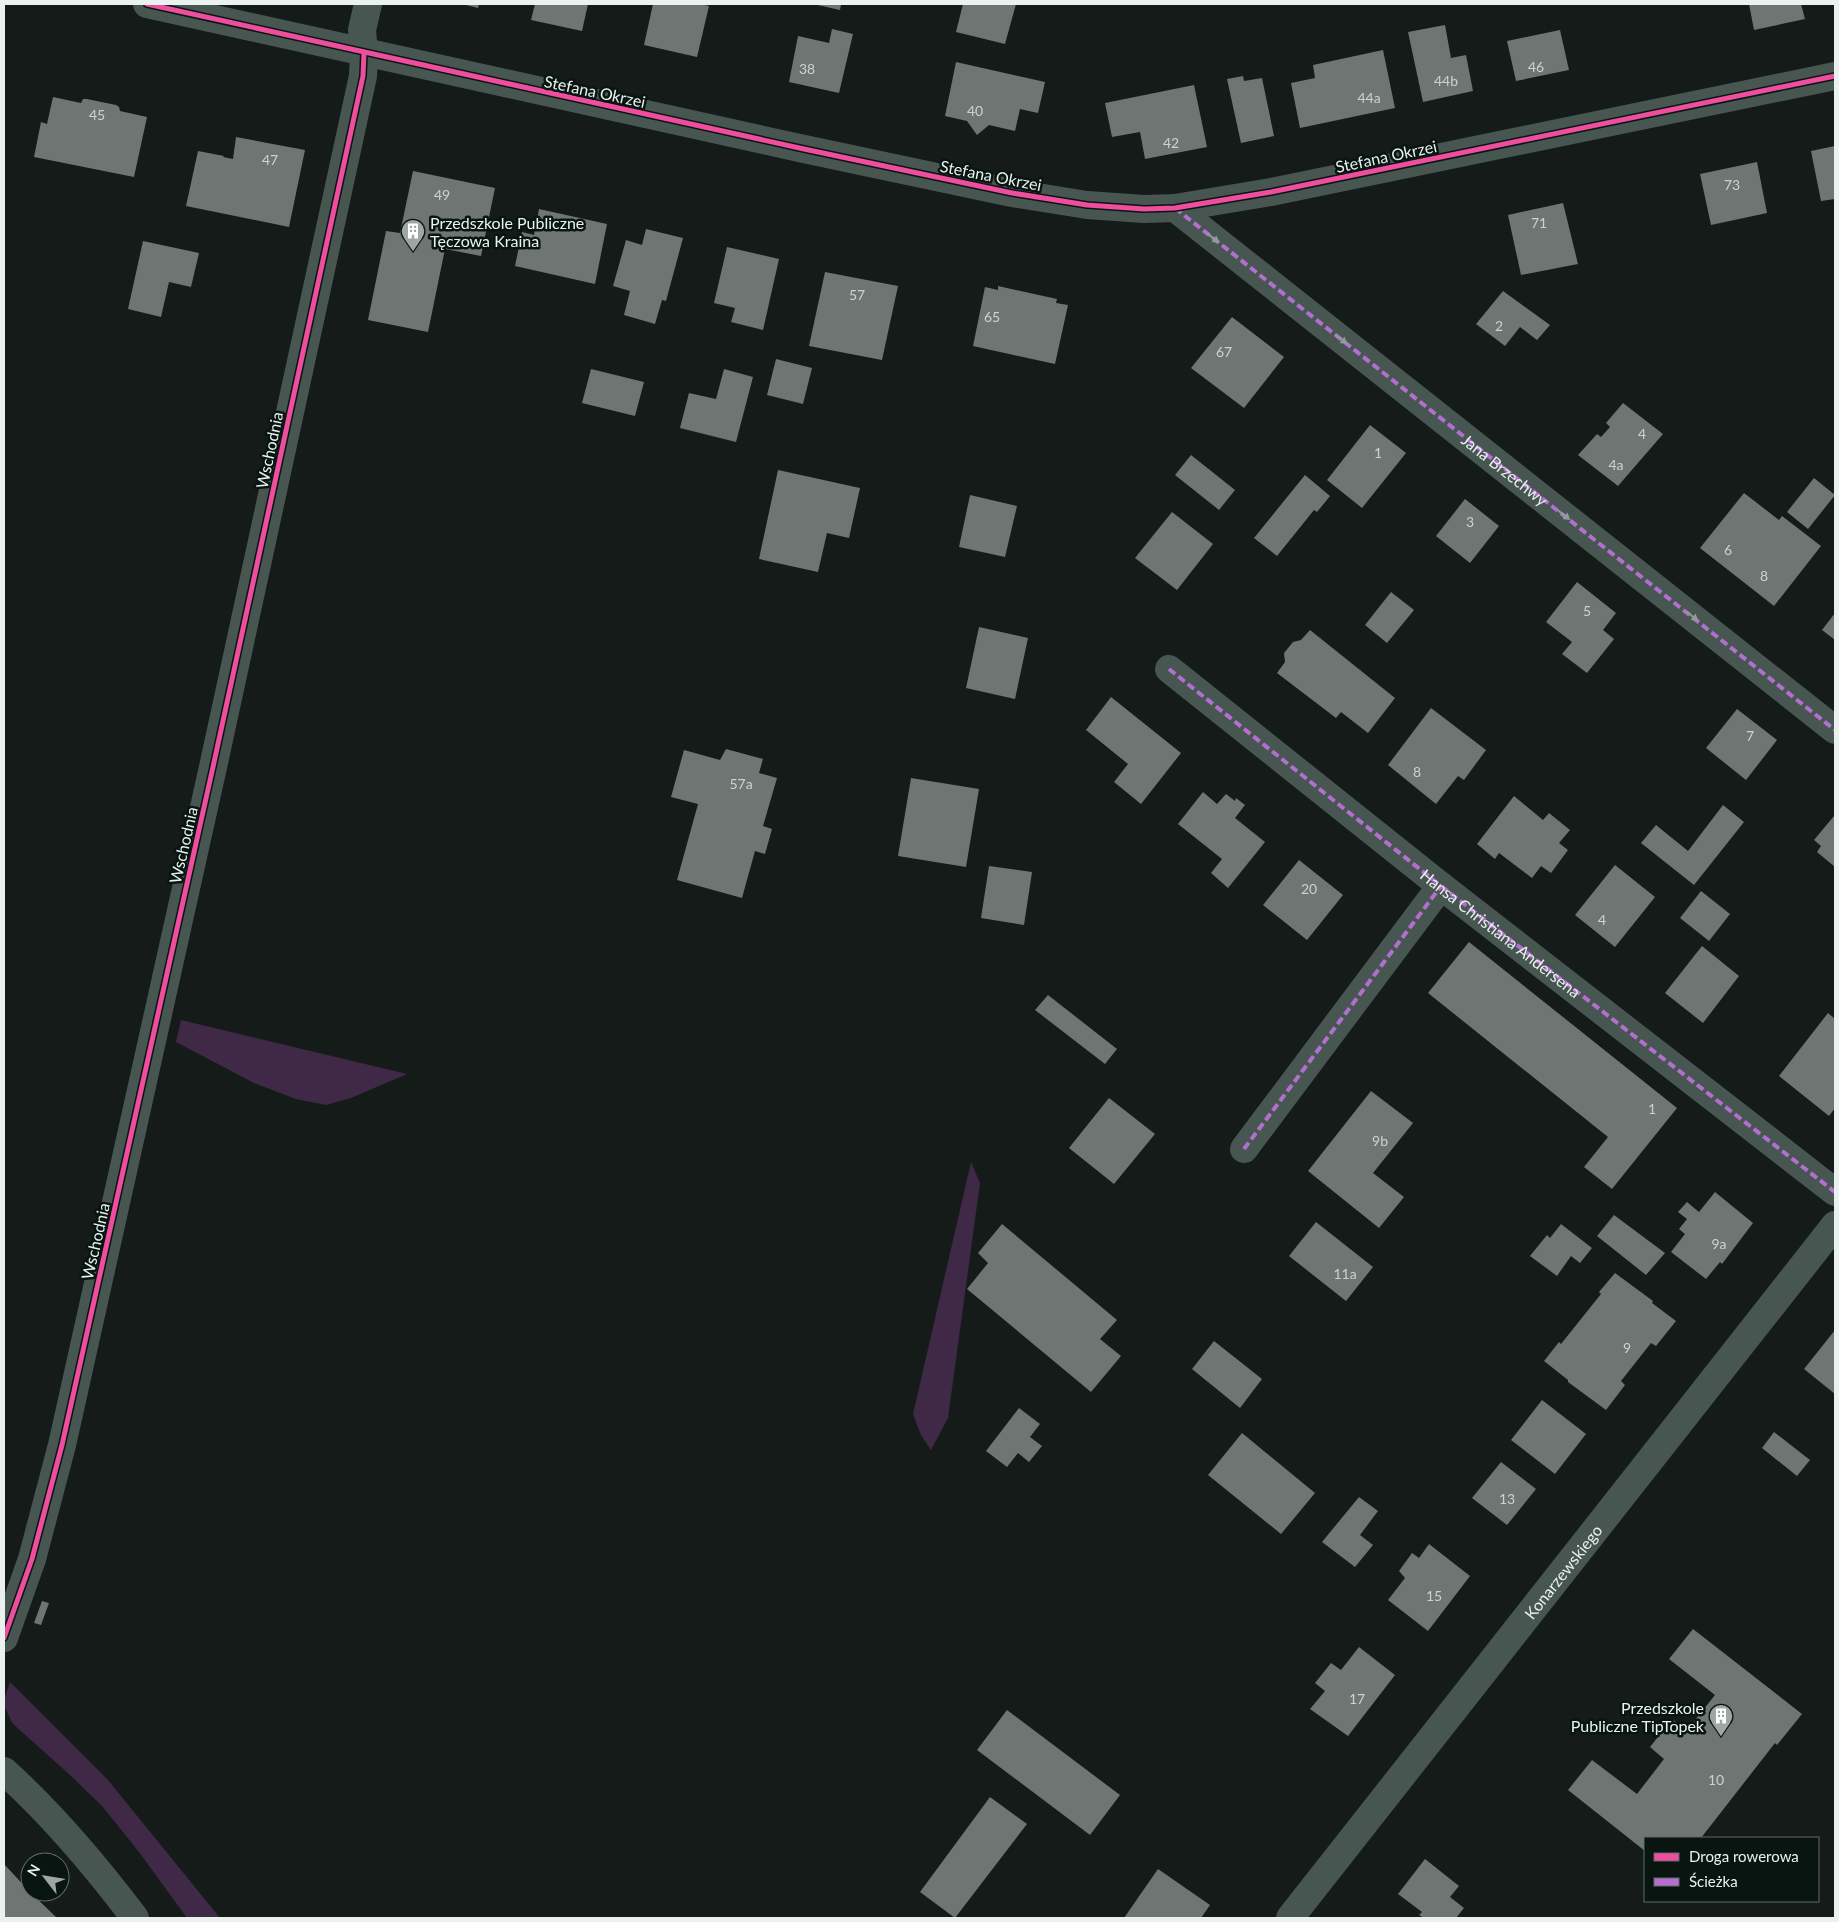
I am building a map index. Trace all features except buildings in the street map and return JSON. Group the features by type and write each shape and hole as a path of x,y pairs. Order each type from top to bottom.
{"street":[{"name":"Stefana Okrzei","path":"147,4 804,149 1042,198 1116,207 1175,208 1271,192 1835,76"},
{"name":"Wschodnia","path":"4,1638 32,1559 62,1445 218,748 363,76 362,30 368,4"},
{"name":"Jana Brzechwy","path":"1175,208 1835,730"},
{"name":"Hansa Christiana Andersena","path":"1169,669 1442,886 1835,1192"},
{"path":"1244,1149 1442,886"},
{"name":"Konarzewskiego","path":"1290,1918 1832,1236"},
{"path":"4,1771 70,1837 135,1918"}],"shaded area":[{"path":"181,1020 407,1074 351,1098 326,1105 296,1099 254,1083 176,1042"},
{"path":"971,1162 980,1183 948,1418 931,1450 921,1435 913,1414"},
{"path":"10,1682 108,1780 220,1918 187,1918 139,1852 102,1806 12,1723 4,1700"}],"marked path":[{"path":"1175,208 1835,730"},
{"path":"1169,669 1441,886 1835,1192"},
{"path":"1244,1149 1441,886"}],"cycle path":[{"path":"147,4 1012,193 1087,205 1144,209 1175,208 1271,192 1835,76"},
{"path":"4,1638 32,1559 62,1445 213,767 363,76 364,53"}],"place":[{"name":"Przedszkole Publiczne Tęczowa Kraina","path":"413,252"},
{"name":"Przedszkole Publiczne TipTopek","path":"1721,1737"}]}
